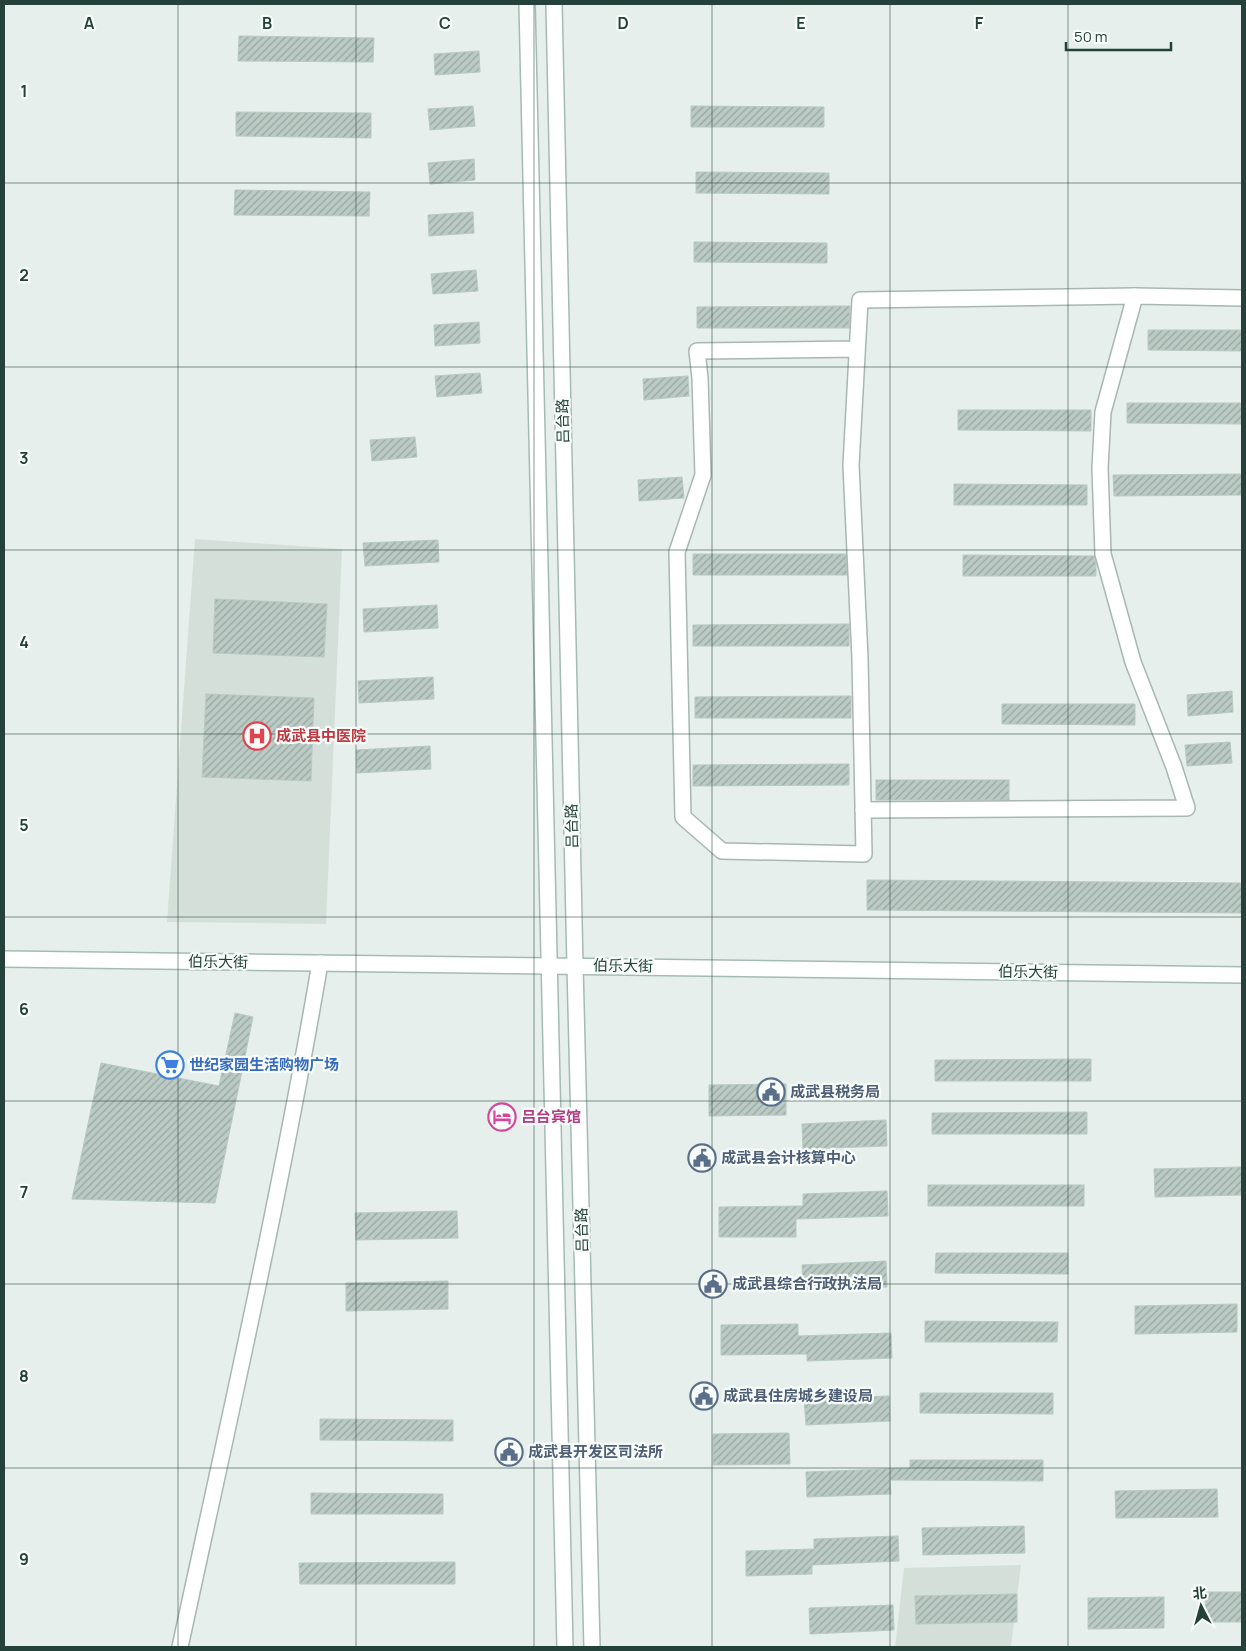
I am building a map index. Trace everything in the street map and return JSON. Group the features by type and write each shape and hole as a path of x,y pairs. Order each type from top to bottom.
{"main road":[{"name":"吕台路","path":"527,4 566,1647"},
{"name":"吕台路","path":"554,4 592,1647"},
{"path":"857,349 697,351 700,378 703,475 678,552 683,817 722,851 864,854 860,658 851,465 860,300 1135,296 1242,298"},
{"path":"863,810 1187,808 1174,767 1133,662 1103,554 1100,468 1103,412 1135,296"},
{"name":"伯乐大街","path":"4,959 1242,974"},
{"path":"180,1647 297,1089 320,963"}],"shaded area":[{"name":"成武县中医院","path":"195,539 342,549 326,924 167,922"},
{"path":"1021,1565 1011,1647 895,1647 904,1568"}],"building":[{"path":"239,36 374,38 373,62 238,61"},
{"path":"479,51 480,72 435,75 434,54"},
{"path":"473,106 475,126 430,130 428,109"},
{"path":"691,106 824,107 824,127 691,127"},
{"path":"236,112 371,113 371,138 236,136"},
{"path":"474,159 475,180 430,184 428,163"},
{"path":"696,172 829,173 829,194 696,193"},
{"path":"235,190 370,192 369,216 234,215"},
{"path":"473,212 474,233 429,236 428,215"},
{"path":"694,242 827,243 827,263 694,262"},
{"path":"476,270 478,291 433,294 431,274"},
{"path":"850,306 849,328 697,328 697,307"},
{"path":"479,322 480,343 435,346 434,325"},
{"path":"1148,330 1242,330 1242,351 1148,350"},
{"path":"480,373 482,393 437,397 435,376"},
{"path":"688,376 689,396 644,400 643,379"},
{"path":"1127,403 1242,403 1242,424 1127,423"},
{"path":"958,410 1091,410 1091,431 958,430"},
{"path":"415,437 417,457 372,461 370,440"},
{"path":"1242,474 1242,495 1114,496 1113,475"},
{"path":"682,477 684,498 639,501 638,480"},
{"path":"954,484 1087,485 1087,505 954,505"},
{"path":"438,540 439,562 365,566 363,543"},
{"path":"693,554 846,554 847,575 693,575"},
{"path":"963,555 1094,556 1096,576 963,576"},
{"path":"215,599 327,604 324,657 213,653"},
{"path":"437,605 438,628 364,632 363,609"},
{"path":"849,624 849,646 693,646 693,625"},
{"path":"433,677 434,699 359,703 358,681"},
{"path":"1232,691 1233,712 1188,716 1187,695"},
{"path":"206,694 314,698 311,781 202,777"},
{"path":"851,696 851,718 695,718 695,697"},
{"path":"1002,704 1135,704 1135,725 1002,724"},
{"path":"1230,742 1232,763 1187,766 1185,745"},
{"path":"430,746 431,769 357,773 356,750"},
{"path":"849,764 849,785 693,786 693,765"},
{"path":"876,780 1009,780 1009,800 876,800"},
{"path":"867,880 1242,883 1242,913 867,910"},
{"path":"235,1013 253,1017 215,1203 72,1199 101,1063 219,1086"},
{"path":"1091,1059 1091,1081 935,1081 935,1060"},
{"path":"786,1084 786,1115 709,1116 709,1085"},
{"path":"1087,1112 1087,1134 932,1134 932,1113"},
{"path":"886,1120 887,1146 803,1149 802,1124"},
{"path":"1242,1167 1242,1195 1155,1197 1154,1169"},
{"path":"928,1185 1084,1185 1084,1206 928,1206"},
{"path":"887,1191 888,1216 796,1219 796,1237 719,1237 719,1207 803,1206 803,1194"},
{"path":"457,1211 458,1238 356,1240 355,1213"},
{"path":"936,1253 1068,1253 1068,1274 935,1273"},
{"path":"886,1261 887,1287 803,1290 802,1265"},
{"path":"448,1281 448,1309 346,1311 346,1283"},
{"path":"1237,1304 1237,1332 1135,1334 1135,1306"},
{"path":"925,1321 1058,1322 1057,1342 925,1342"},
{"path":"798,1324 798,1336 891,1333 892,1358 807,1361 807,1354 721,1355 721,1325"},
{"path":"920,1393 1053,1393 1053,1414 920,1413"},
{"path":"889,1396 890,1421 806,1425 804,1399"},
{"path":"320,1419 453,1420 453,1441 320,1440"},
{"path":"789,1433 790,1464 713,1465 713,1434"},
{"path":"910,1460 1043,1460 1043,1481 890,1480 891,1494 807,1497 806,1472 910,1468"},
{"path":"1217,1489 1218,1517 1116,1518 1115,1491"},
{"path":"311,1493 443,1494 443,1514 311,1514"},
{"path":"1024,1526 1025,1553 923,1555 922,1528"},
{"path":"898,1536 899,1561 812,1565 812,1574 746,1576 746,1551 814,1549 814,1539"},
{"path":"455,1562 455,1584 300,1584 299,1563"},
{"path":"1205,1592 1242,1592 1242,1622 1206,1622"},
{"path":"1017,1594 1017,1622 916,1624 915,1596"},
{"path":"1164,1597 1164,1628 1088,1629 1088,1598"},
{"path":"893,1605 894,1630 810,1634 809,1608"}],"place":[{"name":"成武县中医院","path":"257,736"},
{"name":"世纪家园生活购物广场","path":"170,1065"},
{"name":"成武县税务局","path":"771,1092"},
{"name":"吕台宾馆","path":"502,1117"},
{"name":"成武县会计核算中心","path":"702,1158"},
{"name":"成武县综合行政执法局","path":"713,1284"},
{"name":"成武县住房城乡建设局","path":"704,1396"},
{"name":"成武县开发区司法所","path":"509,1452"}]}
